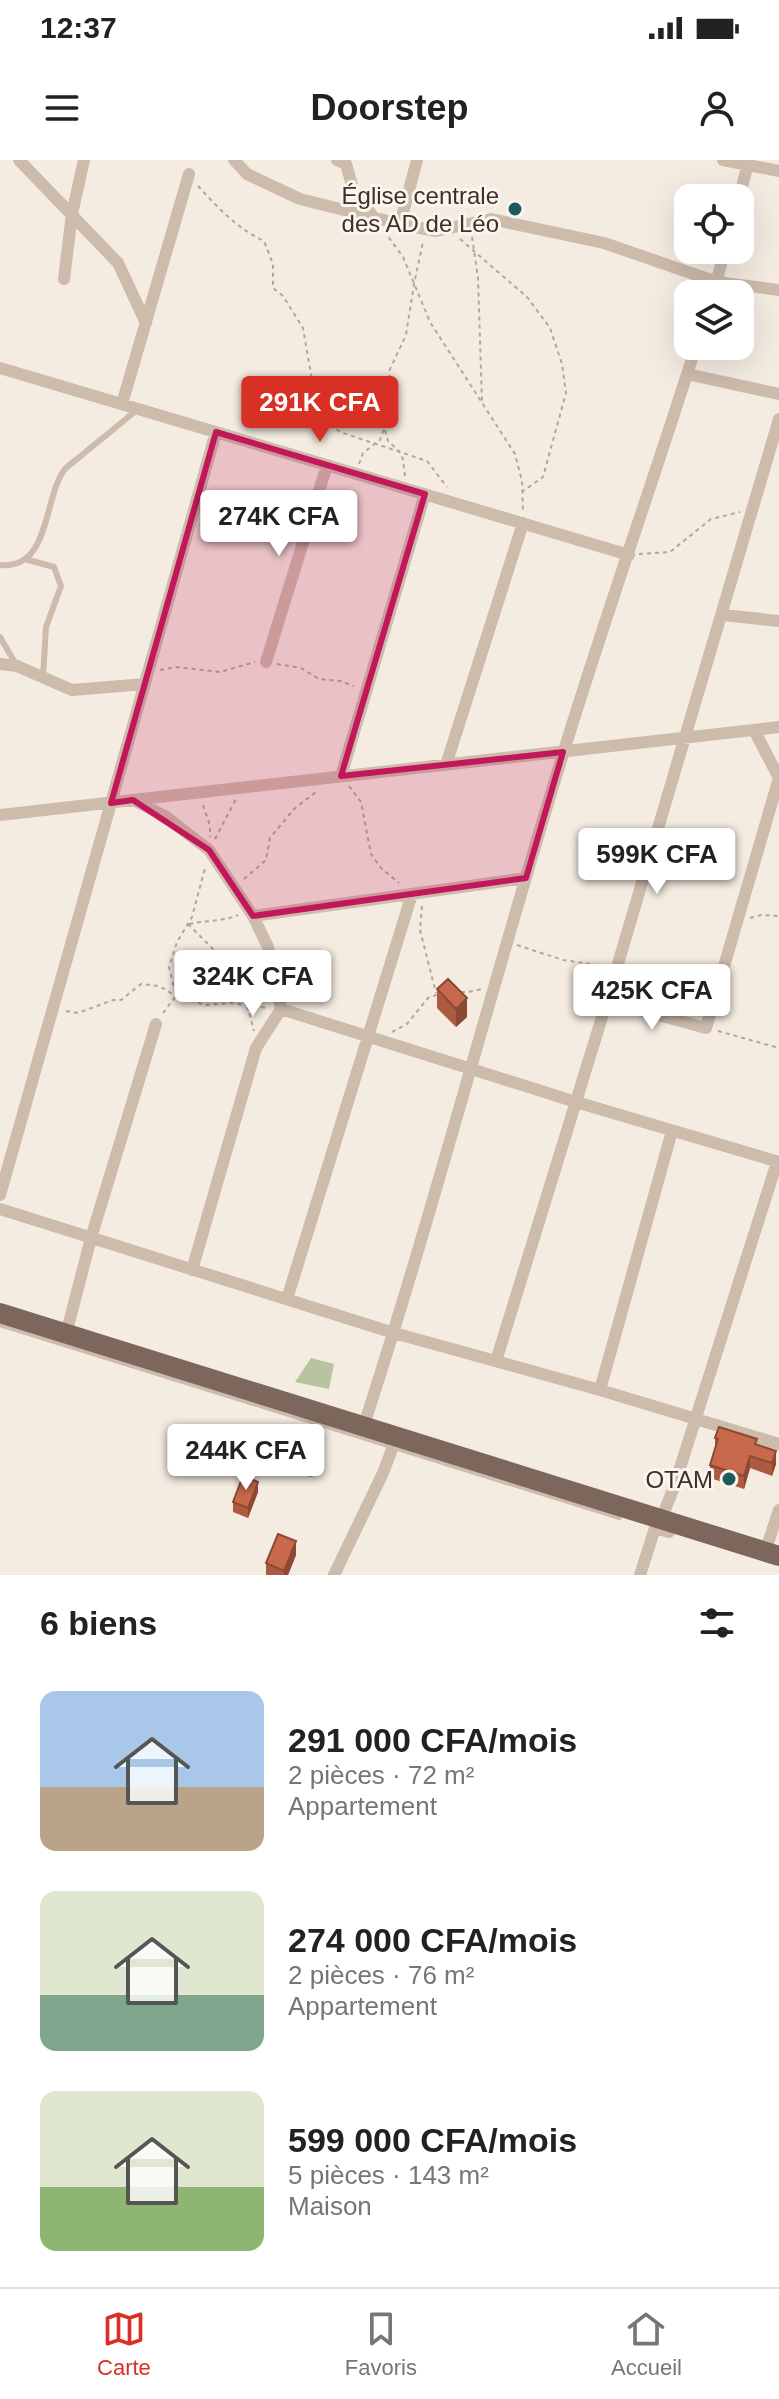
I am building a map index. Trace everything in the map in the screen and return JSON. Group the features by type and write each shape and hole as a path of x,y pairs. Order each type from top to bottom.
{"main road":[{"path":"0,1313 364,1425 395,1441 663,1524 772,1554"}],"street":[{"path":"19,160 118,263 146,323"},
{"path":"64,279 72,214 84,160"},
{"path":"234,160 247,174 300,199 436,231 491,219 604,243 695,280"},
{"path":"337,160 346,164 354,192 374,218"},
{"path":"400,224 417,160"},
{"path":"723,160 749,162 779,171"},
{"path":"743,184 749,162"},
{"path":"122,404 189,174"},
{"path":"754,289 779,290"},
{"path":"364,1425 394,1333 563,752 692,360"},
{"path":"0,368 629,555"},
{"path":"687,374 779,394"},
{"path":"496,1361 617,968 779,419"},
{"path":"0,1195 216,432"},
{"path":"266,662 327,465"},
{"path":"338,776 425,494"},
{"path":"446,765 523,523"},
{"path":"723,615 779,621"},
{"path":"0,664 17,666 72,690 145,684"},
{"path":"0,815 779,727"},
{"path":"607,1001 706,1028 779,778 754,730"},
{"path":"133,800 165,816 209,850 251,913 268,947 281,1009 256,1048 192,1270"},
{"path":"251,913 526,878"},
{"path":"287,1299 418,893"},
{"path":"281,1009 778,1162 663,1524 640,1575"},
{"path":"66,1334 91,1238 156,1024"},
{"path":"600,1390 672,1131"},
{"path":"0,1209 394,1333 779,1444"},
{"path":"334,1575 395,1441"},
{"path":"772,1554 779,1510"}],"lane":[{"path":"25,559 41,540 54,489 65,469 138,409"},
{"path":"0,573 4,565 25,559 54,567 61,586 46,627 43,677"},
{"path":"0,637 17,666"},
{"path":"0,1324 395,1441 626,1519"},
{"path":"640,1523 663,1524"}],"path":[{"path":"189,174 213,202 249,234 264,241 273,264 273,288 283,296 303,328 316,403 323,418 340,432 427,461 459,504"},
{"path":"374,218 403,257 430,322 515,454 522,481 523,523"},
{"path":"470,224 478,278 482,403"},
{"path":"355,473 363,453 380,440 384,427 390,369 406,335 426,229"},
{"path":"460,239 527,297 550,328 562,364 566,393 543,477 522,492"},
{"path":"384,427 388,441 403,459 407,489"},
{"path":"629,555 670,552 711,519 753,509"},
{"path":"145,684 163,668 220,672 259,660 301,668 319,679 340,681 367,690"},
{"path":"234,888 266,860 270,838 294,809 338,776 361,802 371,854 381,868 418,893 420,930 437,994"},
{"path":"209,850 243,787"},
{"path":"156,1024 176,996 169,967 177,942 192,917 209,850 210,826 199,792"},
{"path":"188,924 225,921 251,913"},
{"path":"737,921 761,915 779,916"},
{"path":"188,924 239,975 256,1048"},
{"path":"507,942 563,960 617,968"},
{"path":"53,1009 78,1013 121,1000 141,984 159,986 176,996 205,1005 231,1003 281,1009"},
{"path":"458,991 468,992 494,985"},
{"path":"372,1038 407,1024 428,998 448,991"},
{"path":"706,1028 779,1048"}],"highlighted area":[{"path":"216,432 425,494 341,776 563,752 526,878 253,916 209,850 133,800 111,803"}],"green space":[{"path":"311,1358 334,1364 329,1389 295,1382"}],"building":[{"path":"448,979 467,998 456,1009 437,989"},
{"path":"719,1427 757,1439 755,1444 776,1451 772,1463 750,1456 744,1476 710,1465"},
{"path":"302,1437 320,1443 311,1467 294,1461"},
{"path":"243,1476 258,1482 248,1508 233,1502"},
{"path":"278,1534 296,1541 284,1571 266,1563"}],"place":[{"name":"Église centrale des AD de Léo","path":"515,209"},
{"name":"OTAM","path":"729,1479"}]}
